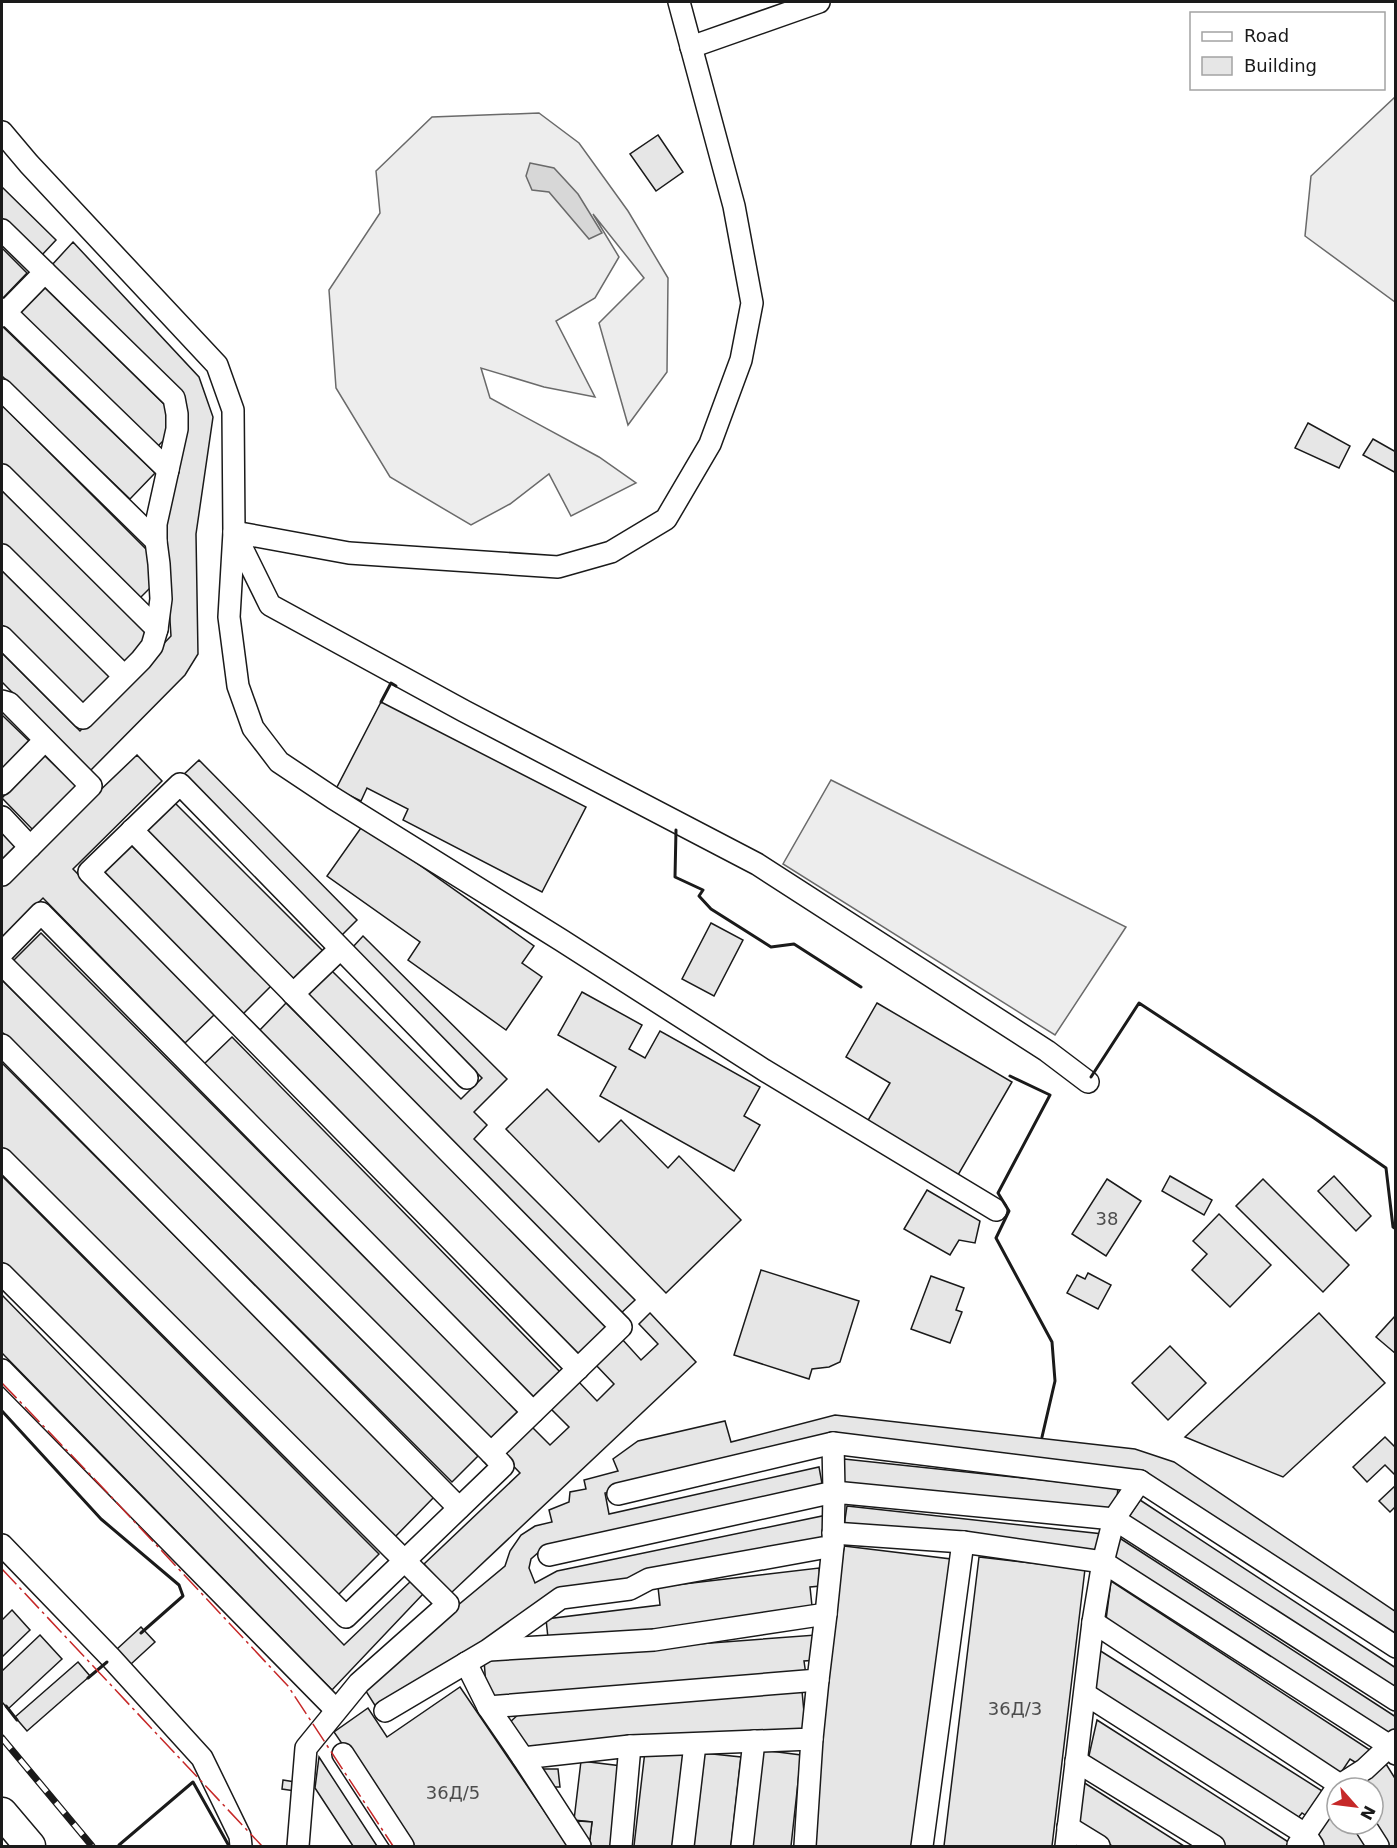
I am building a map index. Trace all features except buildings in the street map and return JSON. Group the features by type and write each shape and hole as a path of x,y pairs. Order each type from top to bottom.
{"highway":[{"path":"2,1813 30,1846"}],"lane":[{"path":"234,532 349,554 558,567 611,552 666,519 710,444 741,360 752,303 734,206 679,2"},
{"path":"691,47 810,3"},
{"path":"2,132 29,164 217,365 233,410 234,532 229,617 238,686 252,728 279,762 764,1070 996,1210"},
{"path":"2,230 174,398 177,414 177,429 156,524 161,599 152,646 83,718 2,637"},
{"path":"45,272 3,313 168,470"},
{"path":"2,390 156,541"},
{"path":"2,475 157,629"},
{"path":"234,532 270,605 464,711 757,864 1037,1045 1088,1082"},
{"path":"2,555 124,676"},
{"path":"2,701 9,703 91,786 2,875"},
{"path":"2,784 45,740"},
{"path":"467,1078 180,784 89,872 578,1369"},
{"path":"2,817 30,847"},
{"path":"132,830 621,1328 491,1453"},
{"path":"2,953 41,913 533,1412"},
{"path":"293,994 340,949"},
{"path":"2,964 504,1466 346,1617 2,1274"},
{"path":"2,1045 459,1508"},
{"path":"2,1159 448,1604 359,1683 306,1748 298,1846"},
{"path":"2,1370 336,1710"},
{"path":"804,1846 812,1739 833,1540 833,1443"},
{"path":"618,1494 833,1443 1140,1481 1395,1647"},
{"path":"1099,1846 1067,1837 1093,1622 1103,1562 1114,1519 1140,1481"},
{"path":"549,1555 834,1492 1114,1519 1395,1700"},
{"path":"385,1711 488,1650 561,1598 630,1589 649,1580 833,1540 963,1542 1103,1562 1394,1747 1356,1776"},
{"path":"922,1846 963,1542"},
{"path":"2,1545 202,1758 240,1836 241,1846"},
{"path":"488,1650 654,1640 826,1614"},
{"path":"1093,1622 1325,1778"},
{"path":"466,1663 488,1707 580,1846"},
{"path":"488,1707 818,1680"},
{"path":"1085,1694 1305,1842 1325,1810"},
{"path":"523,1758 630,1746 812,1739"},
{"path":"742,1846 754,1741"},
{"path":"683,1846 695,1744"},
{"path":"621,1846 630,1746"},
{"path":"343,1754 403,1846"},
{"path":"1076,1761 1214,1846"}],"shaded area":[{"path":"1395,97 1395,302 1305,236 1311,176"},
{"path":"539,113 579,143 628,211 668,278 667,372 628,425 599,323 644,278 593,214 619,257 595,298 556,321 595,397 544,387 481,368 490,398 599,457 636,483 571,516 549,474 510,504 471,525 390,477 336,388 329,290 380,213 376,171 432,117"},
{"path":"530,163 554,168 578,194 602,233 589,239 549,192 532,190 526,176"},
{"path":"831,780 1126,927 1055,1035 783,864"}],"railway":[{"path":"2,1738 92,1846"}],"wall":[{"path":"381,702 391,683 396,686"},
{"path":"676,830 675,877 703,890 699,896 711,909 771,947 794,944 861,987"},
{"path":"1091,1077 1139,1003 1386,1168 1393,1227 1396,1229"},
{"path":"1010,1076 1050,1095 998,1193 1009,1211 996,1238 1052,1342 1055,1381 1042,1437"},
{"path":"2,1411 101,1519 179,1585 183,1596 141,1633"},
{"path":"88,1678 107,1662"},
{"path":"6,1706 17,1720"},
{"path":"120,1846 193,1782 229,1846"}],"power":[{"path":"2,1383 288,1686 393,1846"},
{"path":"2,1569 262,1846"}]}
